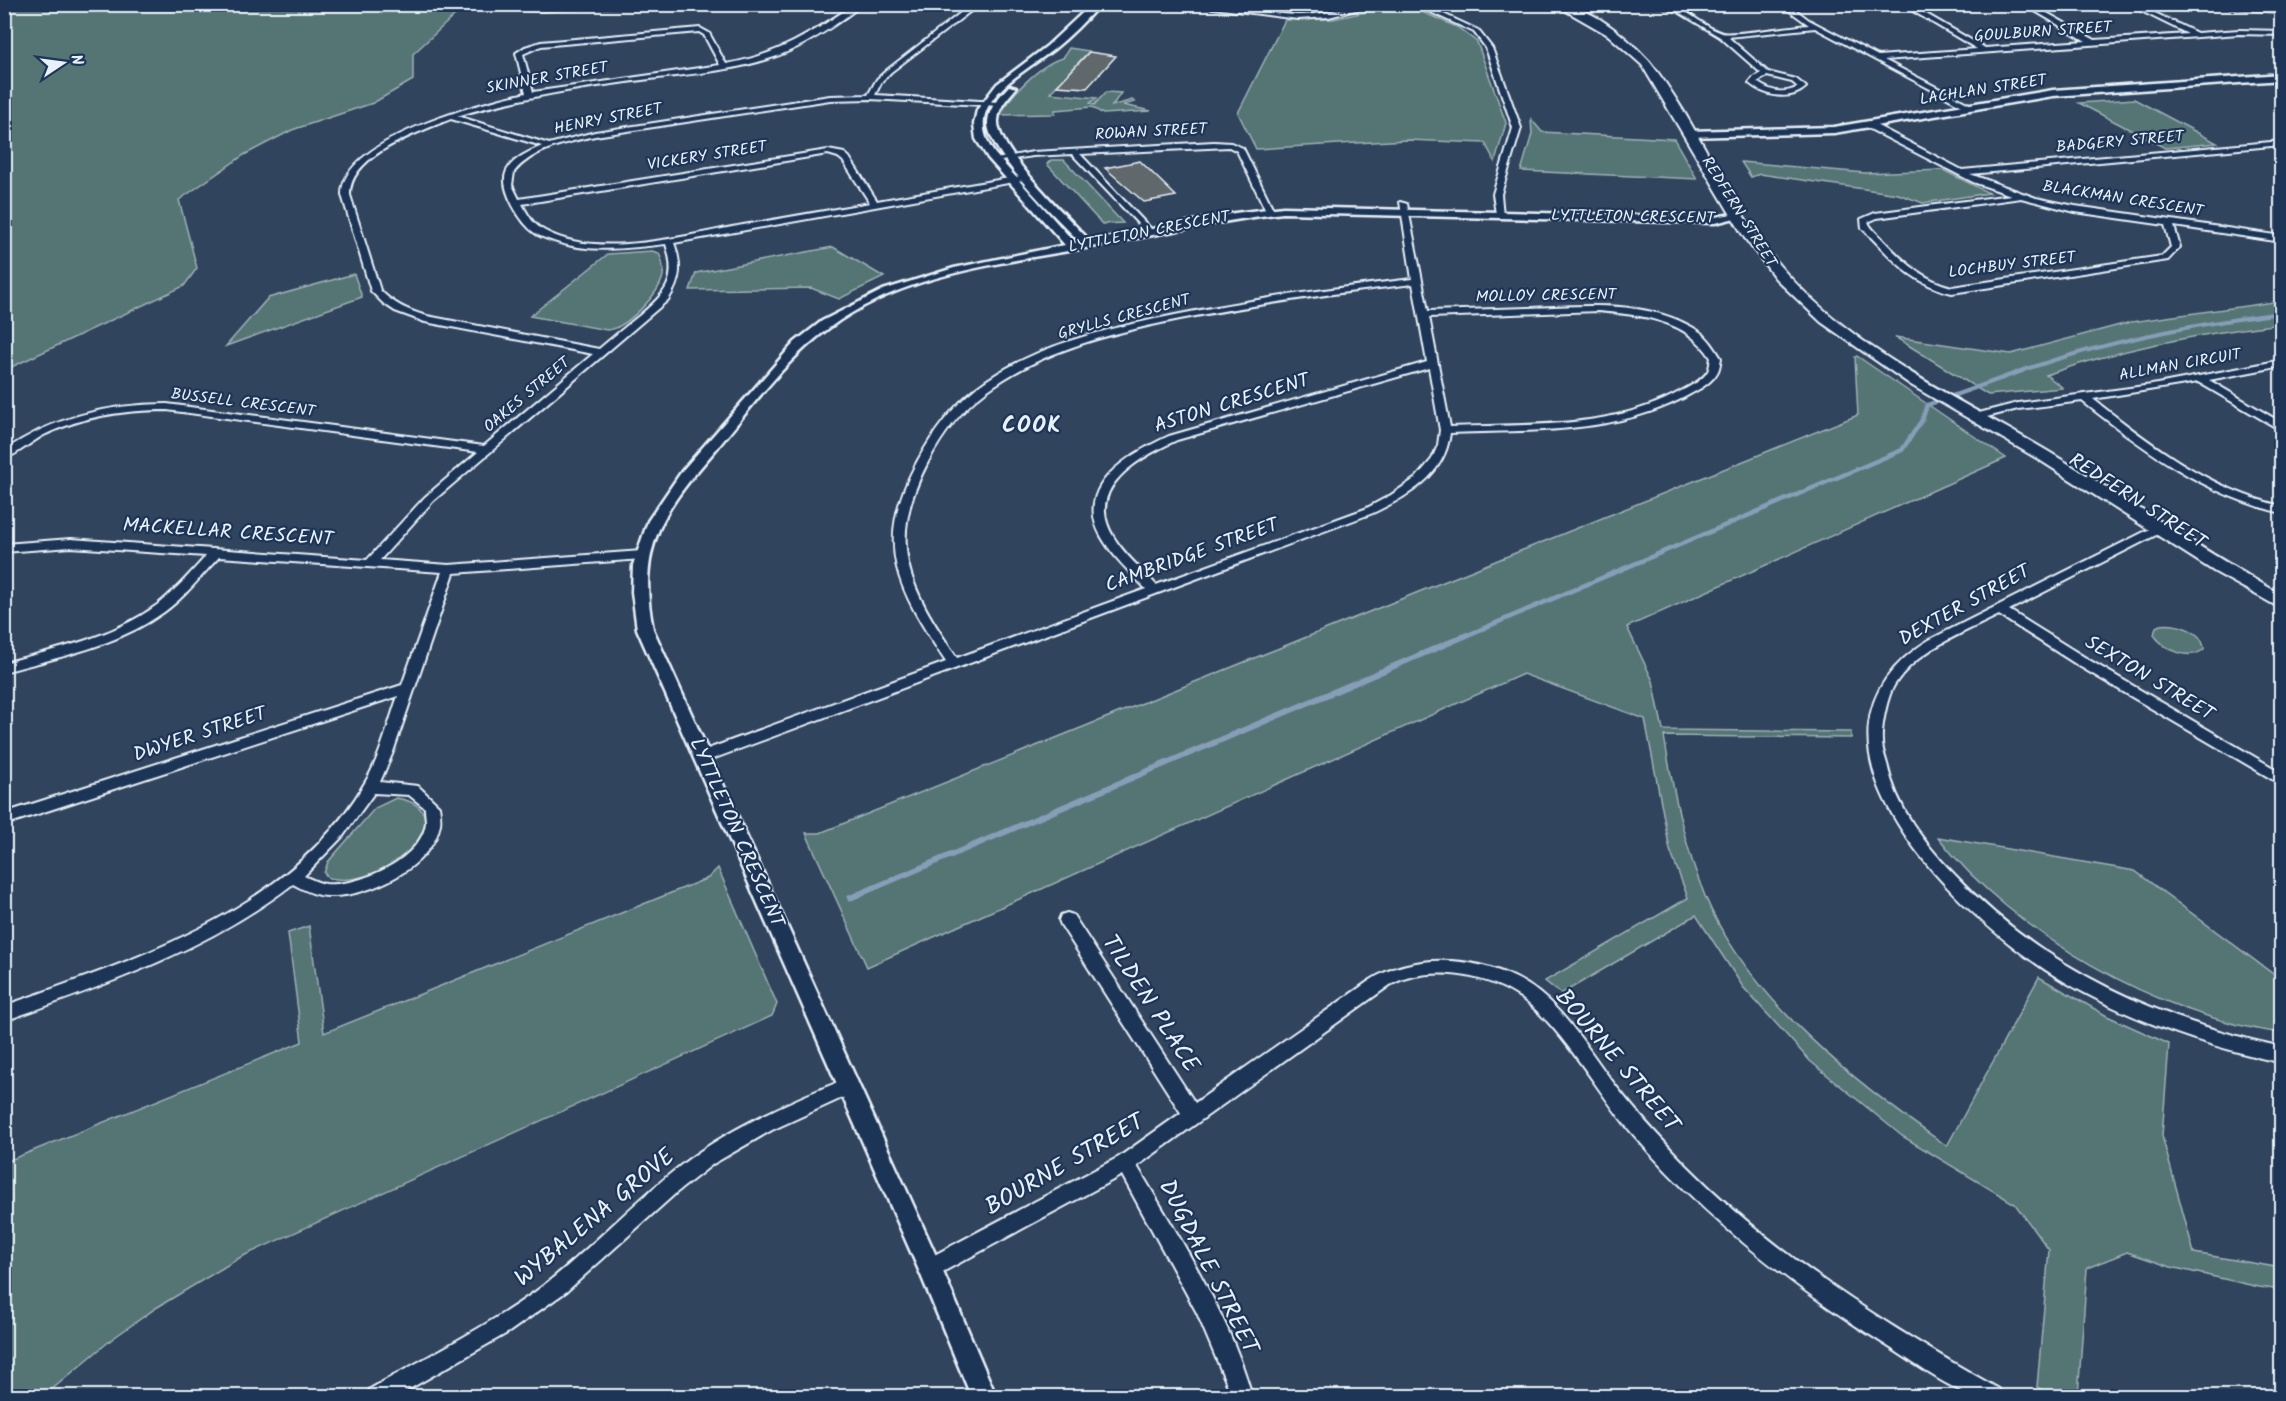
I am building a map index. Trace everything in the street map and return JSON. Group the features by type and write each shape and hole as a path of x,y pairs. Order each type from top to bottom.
{"main road":[{"name":"REDFERN STREET","path":"1558,4 1604,29 1638,54 1652,70 1762,255 1801,297 1839,329 1975,417 2046,458 2151,532 2280,605"}],"street":[{"name":"SKINNER STREET","path":"603,353 425,319 396,309 376,291 346,195 347,180 354,169 374,153 448,116 486,103 530,94 724,66 764,58 793,47 860,4"},
{"path":"870,97 879,80 889,71 977,4"},
{"path":"1069,244 982,141 978,128 979,116 984,104 1097,4"},
{"path":"1185,4 1311,17 1376,4"},
{"path":"1416,4 1465,25 1487,42 1516,119 1513,143 1497,194 1499,210"},
{"path":"1657,4 1681,8 1722,36 1766,74 1794,80 1802,87 1796,92 1779,92 1761,88 1753,82 1756,78 1766,74"},
{"path":"1784,4 1817,26 1968,107"},
{"path":"1904,4 1982,49"},
{"path":"2026,4 2093,42"},
{"path":"2130,4 2195,35"},
{"path":"1722,36 1817,26"},
{"path":"530,94 519,53 541,44 700,30 707,34 724,66"},
{"name":"GOULBURN STREET","path":"1878,58 2195,35 2282,33"},
{"path":"1048,49 1046,56 998,104 993,123 995,135 1010,158 1084,241"},
{"name":"LACHLAN STREET","path":"1689,134 1821,131 2054,93 2282,77"},
{"name":"HENRY STREET","path":"998,104 870,97 810,101 595,134 549,146 521,160 510,172 508,184 529,225 552,238 601,245 669,242 1027,177"},
{"path":"448,116 549,146"},
{"name":"BLACKMAN CRESCENT","path":"1867,124 1960,172 2021,196 2075,209 2282,239"},
{"name":"BADGERY STREET","path":"1960,172 2282,142"},
{"name":"ROWAN STREET","path":"996,160 1074,152 1214,144 1231,146 1240,150 1268,208"},
{"name":"VICKERY STREET","path":"517,202 828,152 841,154 846,159 875,204"},
{"path":"1074,152 1146,228"},
{"name":"LOCHBUY STREET","path":"2021,196 1875,216 1864,221 1865,226 1919,279 1929,285 1952,290 2165,258 2176,247 2169,222"},
{"name":"LYTTLETON CRESCENT","path":"983,1396 930,1268 645,628 639,599 642,555 657,516 683,479 799,345 841,312 890,291 947,273 1146,228 1268,208 1499,210 1715,220 1738,216"},
{"name":"CAMBRIDGE STREET","path":"702,758 1369,511 1395,499 1416,485 1441,454 1445,430 1404,208"},
{"name":"OAKES STREET","path":"370,564 411,515 651,312 670,291 677,277 677,263 669,242"},
{"name":"GRYLLS CRESCENT","path":"954,664 909,591 900,561 898,531 903,502 914,475 944,426 982,389 1037,358 1120,330 1246,302 1417,281"},
{"name":"MOLLOY CRESCENT","path":"1424,314 1599,308 1634,312 1676,323 1693,332 1705,341 1715,357 1716,368 1705,383 1692,392 1627,415 1578,424 1445,430"},
{"name":"ALLMAN CIRCUIT","path":"1975,417 2018,406 2200,379 2282,363"},
{"name":"ASTON CRESCENT","path":"1154,590 1110,540 1099,516 1100,499 1107,483 1120,468 1143,452 1173,438 1433,364"},
{"path":"2200,379 2282,428"},
{"path":"2084,397 2138,439 2227,494 2258,505 2282,510"},
{"name":"BUSSELL CRESCENT","path":"4,456 23,442 58,425 95,414 143,406 487,450"},
{"name":"DEXTER STREET","path":"2151,532 1999,609 1912,657 1888,683 1876,716 1874,740 1883,779 1908,829 1934,863 1986,914 2031,951 2110,998 2193,1032 2282,1055"},
{"name":"MACKELLAR CRESCENT","path":"4,548 71,543 449,569 642,555"},
{"path":"4,668 93,643 133,625 162,607 216,553"},
{"path":"4,1014 178,948 244,911 291,876 335,835 370,787 408,688 449,569"},
{"name":"SEXTON STREET","path":"1999,609 2084,663 2282,780"},
{"name":"DWYER STREET","path":"4,819 408,688"},
{"path":"291,876 325,890 358,887 390,873 415,856 432,826 432,806 413,790 370,787"},
{"name":"TILDEN PLACE","path":"1067,920 1192,1115"},
{"name":"BOURNE STREET","path":"930,1268 1125,1163 1356,999 1395,975 1427,968 1460,969 1508,982 1546,1008 1614,1098 1663,1154 1754,1239 1868,1322 1992,1396"},
{"name":"WYBALENA GROVE","path":"377,1396 543,1298 594,1256 689,1170 740,1138 849,1086"},
{"name":"DUGDALE STREET","path":"1125,1163 1167,1236 1215,1329 1242,1396"}],"green space":[{"path":"4,5 474,5 455,15 413,54 413,80 373,103 292,130 244,155 179,200 197,268 184,286 5,370"},
{"path":"499,5 654,5 543,12 494,10"},
{"path":"1406,5 1457,27 1477,42 1506,123 1495,162 1485,143 1407,140 1256,149 1238,113 1285,20 1333,19"},
{"path":"2193,5 2281,5 2281,14"},
{"path":"1069,48 1089,51 1050,93 1097,98 1090,103 1094,105 1106,92 1121,93 1112,106 1132,100 1135,102 1123,105 1151,111 1103,114 1092,107 1055,110 1055,114 1001,115 1027,81 1046,66 1063,58"},
{"path":"2134,99 2217,143 2165,148 2079,103"},
{"path":"1531,119 1542,132 1674,139 1697,179 1521,171 1532,134"},
{"path":"1051,160 1064,160 1123,223 1102,224 1047,164"},
{"path":"1741,162 1865,173 1943,170 1989,193 1923,203 1898,194 1760,174 1751,177"},
{"path":"833,247 884,277 839,299 811,288 690,290 696,273"},
{"path":"652,251 659,253 663,276 649,301 623,324 607,330 530,316 608,254"},
{"path":"354,274 362,297 226,346 268,298"},
{"path":"2281,301 2281,324 2222,332 2133,349 2046,375 2063,388 1988,395 1895,337 2011,354 2131,322"},
{"path":"1857,356 2006,458 1627,627 1653,681 1663,730 1851,732 1851,738 1664,736 1680,817 1705,896 1724,934 1748,970 1777,1004 1842,1067 1947,1146 2039,977 2107,1016 2169,1044 2162,1136 2194,1253 2281,1268 2281,1290 2171,1267 2127,1252 2087,1268 2078,1396 2053,1396 2037,1387 2049,1250 2015,1204 1902,1136 1810,1061 1743,987 1696,915 1561,994 1545,981 1688,898 1670,850 1645,719 1523,674 867,967 806,833 820,833 1858,415 1855,357"},
{"path":"2173,625 2188,629 2199,637 2204,649 2198,653 2184,654 2170,649 2154,635 2156,627"},
{"path":"396,798 416,805 425,817 422,832 412,847 395,862 375,873 352,879 329,878 324,873 328,862 375,808"},
{"path":"1938,837 2135,871 2281,980 2281,1033 2235,1024 2187,1009 2139,990 2092,965 2048,937 2006,906 1969,873"},
{"path":"718,868 777,1004 772,1016 241,1257 156,1308 112,1339 44,1396 5,1396 5,1162 302,1042 288,933 309,926 324,1033 708,878"}],"building":[{"path":"1089,52 1116,56 1087,88 1057,86"},
{"path":"1140,161 1176,196 1144,202 1105,168"}],"waterway":[{"path":"2018,372 2050,361 2148,335 2282,313"},
{"path":"1463,637 1902,450 1922,420 1927,405 2022,371"},
{"path":"850,898 1467,635"}],"district":[{"name":"COOK","path":"1032,426"}]}
